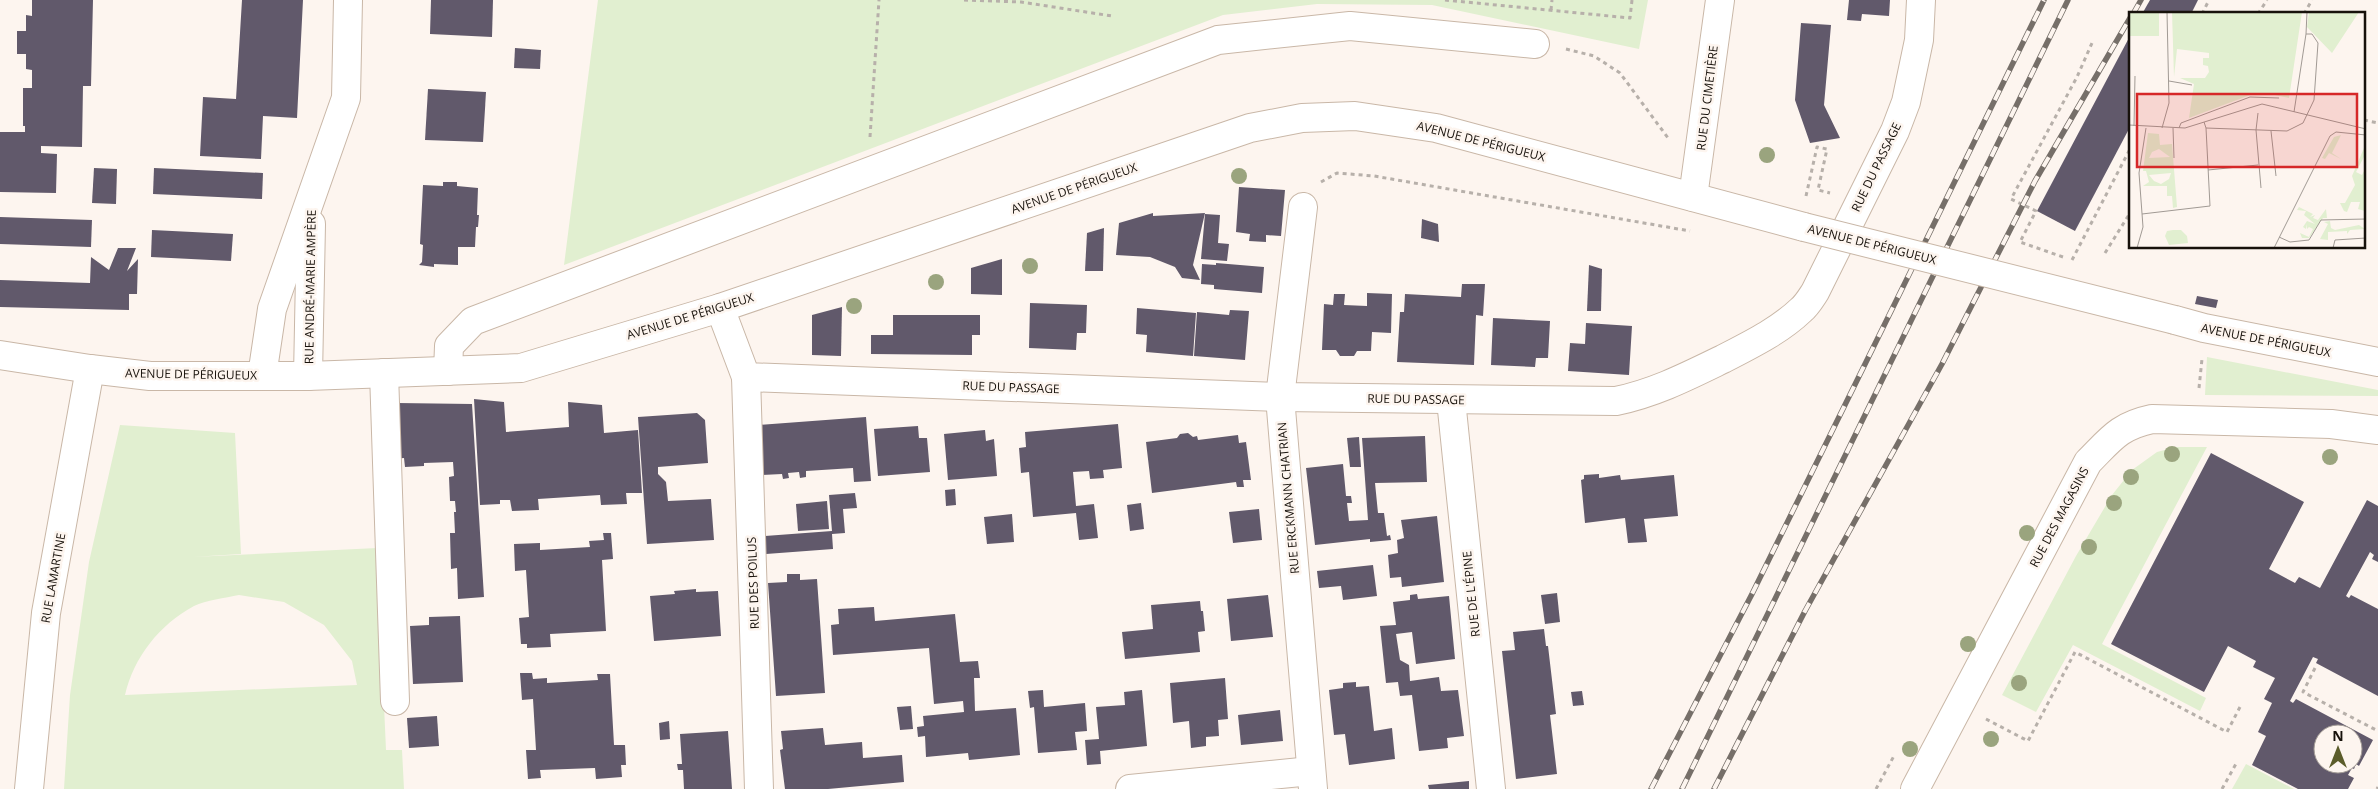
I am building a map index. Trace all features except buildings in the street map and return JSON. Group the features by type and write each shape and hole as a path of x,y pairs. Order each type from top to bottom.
{"street":[{"name":"RUE ANDRÉ-MARIE AMPÈRE","path":"262,376 272,309 346,98 348,0"},
{"name":"RUE DU CIMETIÈRE","path":"1693,197 1720,0"},
{"name":"RUE DU PASSAGE","path":"746,377 1280,397 1451,400 1616,401 1653,392 1750,345 1792,318 1803,308 1815,292 1897,124 1913,74 1919,40 1921,0"},
{"path":"448,371 449,346 473,321 1218,40 1350,26 1535,44"},
{"name":"AVENUE DE PÉRIGUEUX","path":"0,354 90,370 150,376 308,376 521,368 720,308 1250,128 1302,118 1355,116 1436,128 1804,227 2204,328 2378,362"},
{"name":"RUE ANDRÉ-MARIE AMPÈRE","path":"308,376 312,198"},
{"name":"RUE ERCKMANN CHATRIAN","path":"1303,207 1280,397 1312,780"},
{"path":"720,308 746,377"},
{"name":"RUE LAMARTINE","path":"29,789 46,613 90,370"},
{"path":"384,373 395,701"},
{"name":"RUE DES POILUS","path":"746,377 759,789"},
{"name":"RUE DE L'ÉPINE","path":"1451,400 1491,789"},
{"name":"RUE DES MAGASINS","path":"1915,789 2088,462 2120,430 2134,423 2152,419 2331,424 2378,430"},
{"path":"1130,789 1312,780"}],"path":[{"path":"868,172 880,0"},
{"path":"964,0 1021,1 1112,16"},
{"path":"1445,0 1630,18 1632,0"},
{"path":"1551,10 1552,0"},
{"path":"2203,12 2209,0"},
{"path":"2259,12 2267,0"},
{"path":"2305,12 2312,0"},
{"path":"2092,43 2077,77 2011,199 2036,211 2020,242 2072,260 2129,151"},
{"path":"1535,44 1581,52 1604,61 1624,78 1665,135"},
{"path":"1806,197 1817,147 1828,150 1818,190"},
{"path":"1303,207 1311,186 1337,173 1374,176 1508,201"},
{"path":"2105,254 2129,215"},
{"path":"1980,727 1985,718 2028,741 2075,652 2227,732 2240,707"},
{"path":"2315,668 2303,692 2378,731"},
{"path":"2222,789 2237,762"}],"green space":[{"path":"598,0 1648,0 1639,49 1432,5 1317,4 1223,15 564,265"},
{"path":"2207,357 2378,390 2378,396 2205,395"},
{"path":"120,425 235,433 241,554 192,557 377,548 386,750 402,750 404,789 64,789 70,695 89,562","holes":["239,595 284,602 324,625 352,661 357,685 125,695 135,668 150,643 159,632 194,606"]},
{"path":"2176,447 2207,447 2102,644 2206,698 2200,711 2073,645 2036,712 2002,695 2076,556 2112,495 2132,470 2157,452"},
{"path":"2246,764 2294,789 2232,789"}],"railway":[{"path":"1651,789 1752,594 2044,0"},
{"path":"1682,789 2068,0"},
{"path":"2134,12 2141,0"},
{"path":"1714,789 1805,611 1942,364 2035,181 2129,20"}]}
